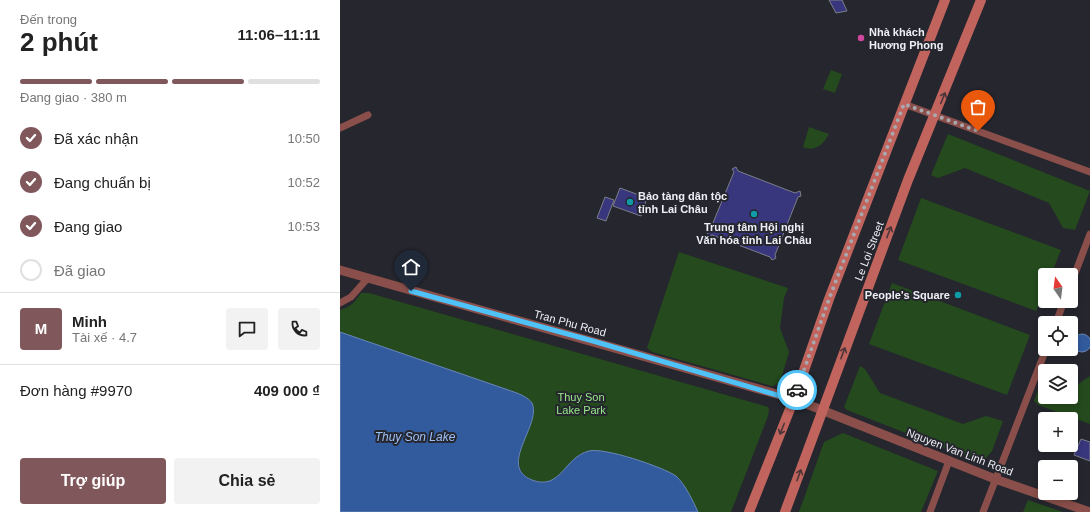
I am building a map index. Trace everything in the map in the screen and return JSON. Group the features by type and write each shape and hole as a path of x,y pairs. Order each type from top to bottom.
{"main road":[{"name":"Le Loi Street","path":"749,512 794,400 826,306 945,0"},
{"name":"Le Loi Street","path":"785,512 906,188 981,0"}],"street":[{"path":"904,104 1090,172"},
{"path":"340,128 368,115"},
{"path":"1077,268 1090,234"},
{"name":"Tran Phu Road","path":"340,270 367,279 593,341 794,400 822,412"},
{"path":"340,303 351,297 367,279"},
{"path":"983,512 1043,356"},
{"name":"Nguyen Van Linh Road","path":"822,412 995,479 1090,512"},
{"path":"930,512 949,461"}],"green space":[{"path":"831,70 842,74 835,93 823,89"},
{"path":"809,127 829,134 821,144 811,149 803,147"},
{"path":"948,134 1090,191 1075,230 1063,228 1049,203 965,168 938,178 931,175"},
{"path":"921,198 1061,250 1054,268 1038,268 1038,306 1036,311 898,260"},
{"path":"679,252 788,288 784,298 780,328 789,352 781,379 778,384 772,386 652,352 647,348"},
{"path":"892,283 1030,335 1007,395 869,344"},
{"name":"Thuy Son Lake Park","path":"361,293 369,293 768,407 768,416 731,512 698,512 684,486 678,478 672,474 649,464 595,451 588,451 577,456 554,480 549,482 541,482 533,480 525,475 520,468 519,459 533,413 514,392 340,332 340,310 352,304"},
{"path":"860,366 865,369 880,393 963,424 986,416 1003,421 992,451 986,458 972,459 847,410 844,407"},
{"path":"1090,376 1090,424 1078,420 1078,412 1057,412 1038,405 1034,401 1038,390 1038,404 1078,404 1078,384"},
{"path":"843,433 938,471 921,512 799,512 824,442"},
{"path":"1028,500 1063,512 1023,512"}],"water":[{"name":"Thuy Son Lake","path":"340,332 516,393 529,399 532,403 533,412 519,455 519,465 522,474 532,480 542,482 550,481 581,454 589,451 607,452 647,463 676,476 686,488 698,512 340,512"},
{"path":"1082,334 1085,335 1091,343 1088,349 1082,352 1078,350 1078,336"}],"building":[{"path":"829,0 842,0 847,11 836,13"},
{"name":"Trung tâm Hội nghị Văn hóa tỉnh Lai Châu","path":"736,167 738,171 795,193 800,191 801,196 798,197 775,255 776,258 772,260 770,257 712,235 709,236 707,232 710,230 734,172 732,169"},
{"name":"Bảo tàng dân tộc tỉnh Lai Châu","path":"620,188 647,198 641,216 613,206"},
{"path":"605,197 614,200 606,221 597,218"},
{"path":"1081,439 1090,442 1090,461 1074,455 1075,452 1078,452 1078,446"}],"way so far":[{"path":"797,390 829,299 904,104 978,131"}],"place":[{"name":"Nhà khách Hương Phong","path":"861,38"},
{"name":"Bảo tàng dân tộc tỉnh Lai Châu","path":"630,202"},
{"name":"Trung tâm Hội nghị Văn hóa tỉnh Lai Châu","path":"754,214"},
{"name":"People's Square","path":"958,295"}],"route":[{"path":"411,291 693,369 794,400 797,390"}]}
